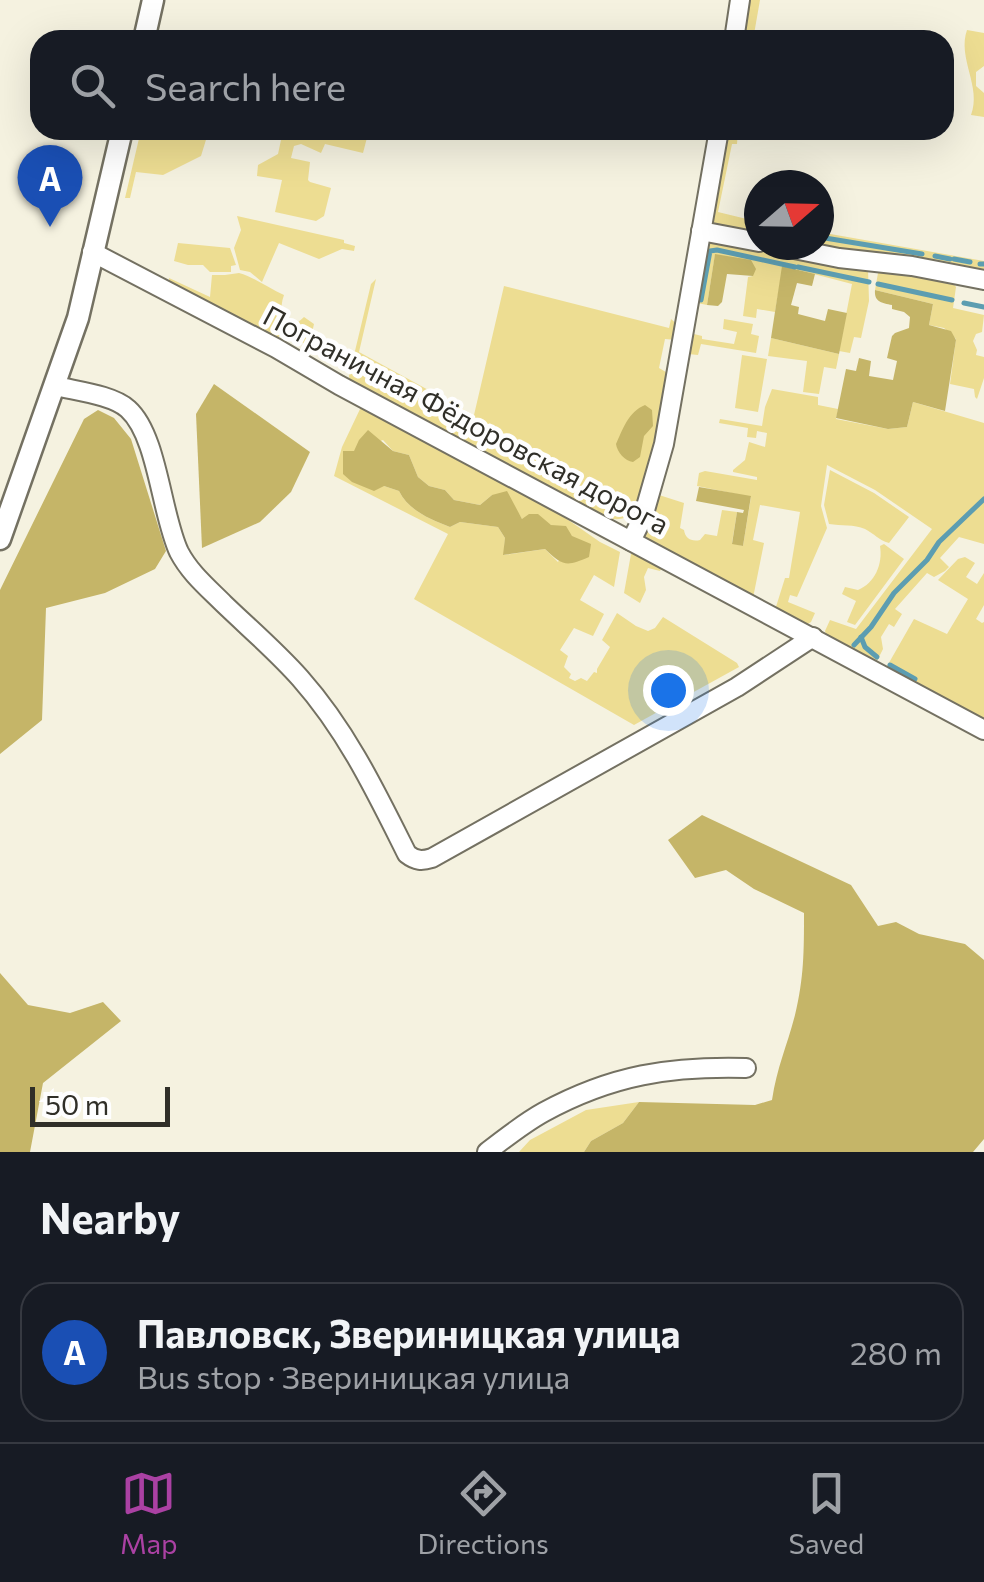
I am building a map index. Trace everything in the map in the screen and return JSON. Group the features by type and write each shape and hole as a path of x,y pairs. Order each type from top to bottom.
{"street":[{"path":"146,30 153,0"},
{"path":"736,30 740,0"},
{"path":"0,539 78,318 120,140"},
{"path":"631,541 643,517 664,444 716,140"},
{"path":"701,231 744,239"},
{"name":"Пограничная Фёдоровская дорога","path":"92,252 984,730"},
{"path":"834,257 984,280"},
{"path":"56,386 126,406 135,417 150,452 174,541 190,572 317,697 343,732 412,859 432,858 722,696 813,637"},
{"path":"487,1152 542,1113 628,1078 664,1070 746,1068"}],"shaded area":[{"path":"745,0 760,0 755,30 740,30"},
{"path":"967,30 984,33 984,66 976,72 976,86 984,93 984,117 971,115 974,94 965,51"},
{"path":"139,140 206,140 201,156 163,175 136,172 130,198 125,198"},
{"path":"281,140 366,140 363,153 325,144 321,153 301,144 294,146 291,158 310,162 308,180 331,188 324,216 316,221 275,212 282,180 257,176 258,165 278,154"},
{"path":"721,140 737,140 737,144 732,144 718,212 744,218 744,233 714,226 709,221"},
{"path":"237,216 344,240 355,246 354,251 342,249 319,259 279,243 262,282 250,272 240,270 234,248 241,230"},
{"path":"834,235 984,261 984,273 834,250"},
{"path":"178,243 230,248 236,265 231,266 231,272 210,272 203,265 174,261"},
{"path":"707,243 744,247 744,260 818,260 868,269 869,301 861,338 854,337 850,353 839,351 852,284 783,266 775,312 757,309 756,318 743,316 748,277 753,276 715,255 707,305 697,303"},
{"path":"715,254 751,260 756,269 753,276 727,274 722,302 718,306 707,305"},
{"path":"782,266 815,274 812,286 797,283 791,305 799,307 798,314 825,321 828,309 847,313 839,354 771,338"},
{"path":"881,271 952,282 956,287 953,308 984,315 982,332 973,341 976,355 984,357 984,378 977,399 974,389 950,384 956,339 944,328 929,325 933,304 875,290"},
{"path":"239,273 284,295 277,341 169,285 169,278 210,297 212,275"},
{"path":"376,279 359,352 474,415 504,286 669,328 671,319 679,326 676,340 665,339 659,368 671,375 666,410 639,507 624,518 605,517 350,382 371,284"},
{"path":"875,290 933,304 929,325 951,331 956,340 945,411 913,402 907,427 888,429 836,418 846,369 856,371 859,358 871,361 869,376 893,380 897,361 887,358 892,336 909,328 910,317 879,301"},
{"path":"304,317 314,324 309,346 285,334"},
{"path":"724,319 753,324 751,334 759,336 756,353 701,344 698,355 688,354 694,334 734,344 737,332 723,329"},
{"path":"771,338 839,354 836,369 824,367 819,394 803,392 807,361 768,356"},
{"path":"742,355 767,359 758,412 735,408"},
{"path":"214,384 310,452 291,492 260,522 202,548 196,414"},
{"path":"772,389 818,397 818,405 838,409 836,419 888,429 907,427 913,402 984,423 984,544 959,537 940,558 949,567 934,577 927,573 895,609 902,614 881,637 883,649 876,663 827,637 825,631 830,620 856,629 932,529 875,490 827,465 821,506 827,528 797,597 790,595 788,602 815,613 806,625 775,610 785,578 789,578 800,512 760,505 753,540 764,543 753,598 647,540 645,535 659,495 684,503 680,528 694,540 705,534 717,536 722,510 737,512 732,543 743,546 751,497 697,486 699,473 757,480 733,470 745,460 749,442 765,447 767,433 757,431 756,438 747,437 748,428 719,423 720,419 762,426"},
{"path":"645,405 652,410 653,426 644,436 640,457 633,462 622,456 616,444 630,416"},
{"path":"361,407 541,501 620,552 614,587 594,575 580,600 604,614 593,636 574,628 560,650 568,656 564,667 571,674 569,678 587,681 597,673 610,647 602,640 617,613 648,631 663,617 739,667 634,725 414,599 448,534 334,476 342,447","holes":["383,440 393,451 409,455 418,477 429,486 445,490 454,500 480,505 492,495 515,508 522,519 551,525 572,536 558,562 545,549 504,555 505,538 498,527 460,522 450,527 428,517 408,504 399,491 384,486 344,456 344,451"]},
{"path":"98,410 114,418 131,439 166,551 155,569 105,593 46,608 42,720 0,754 0,590 84,419"},
{"path":"368,430 393,451 409,455 418,477 429,486 445,490 454,500 480,505 492,495 507,491 522,519 538,514 551,525 566,526 572,536 591,544 589,557 565,563 545,549 503,555 505,538 498,527 460,522 450,527 414,509 399,491 384,486 374,491 352,482 343,474 343,451 354,451"},
{"path":"830,470 909,517 889,543 861,527 829,524 824,505"},
{"path":"699,487 751,496 743,546 732,544 737,512 744,510 696,501"},
{"path":"884,544 904,559 855,625 847,622 856,601 842,594 845,587 858,590 869,583 880,559 880,546"},
{"path":"636,553 661,569 648,568 640,603 624,593 631,554"},
{"path":"965,557 975,563 966,577 977,584 984,573 984,605 976,619 984,622 984,723 886,668 914,619 947,634 968,599 938,580 958,559"},
{"path":"702,815 851,885 878,926 896,922 919,934 965,944 984,960 984,1139 973,1152 584,1152 591,1141 623,1123 639,1102 755,1105 772,1100 800,989 804,913 754,889 726,870 695,878 668,840"},
{"path":"0,973 28,1005 70,1013 103,1002 121,1021 43,1083 30,1152 0,1152"},
{"path":"639,1102 623,1123 591,1141 584,1152 519,1152 530,1140 586,1110"}],"waterway":[{"path":"834,239 922,254"},
{"path":"701,300 710,251 795,267"},
{"path":"935,256 950,259"},
{"path":"954,259 970,262"},
{"path":"798,267 869,282"},
{"path":"878,284 952,300"},
{"path":"964,303 984,307"},
{"path":"854,645 939,542 984,499"},
{"path":"861,637 865,647 877,657"},
{"path":"890,665 915,679"}],"place":[{"name":"Павловск, Звериницкая улица","path":"50,227"}]}
